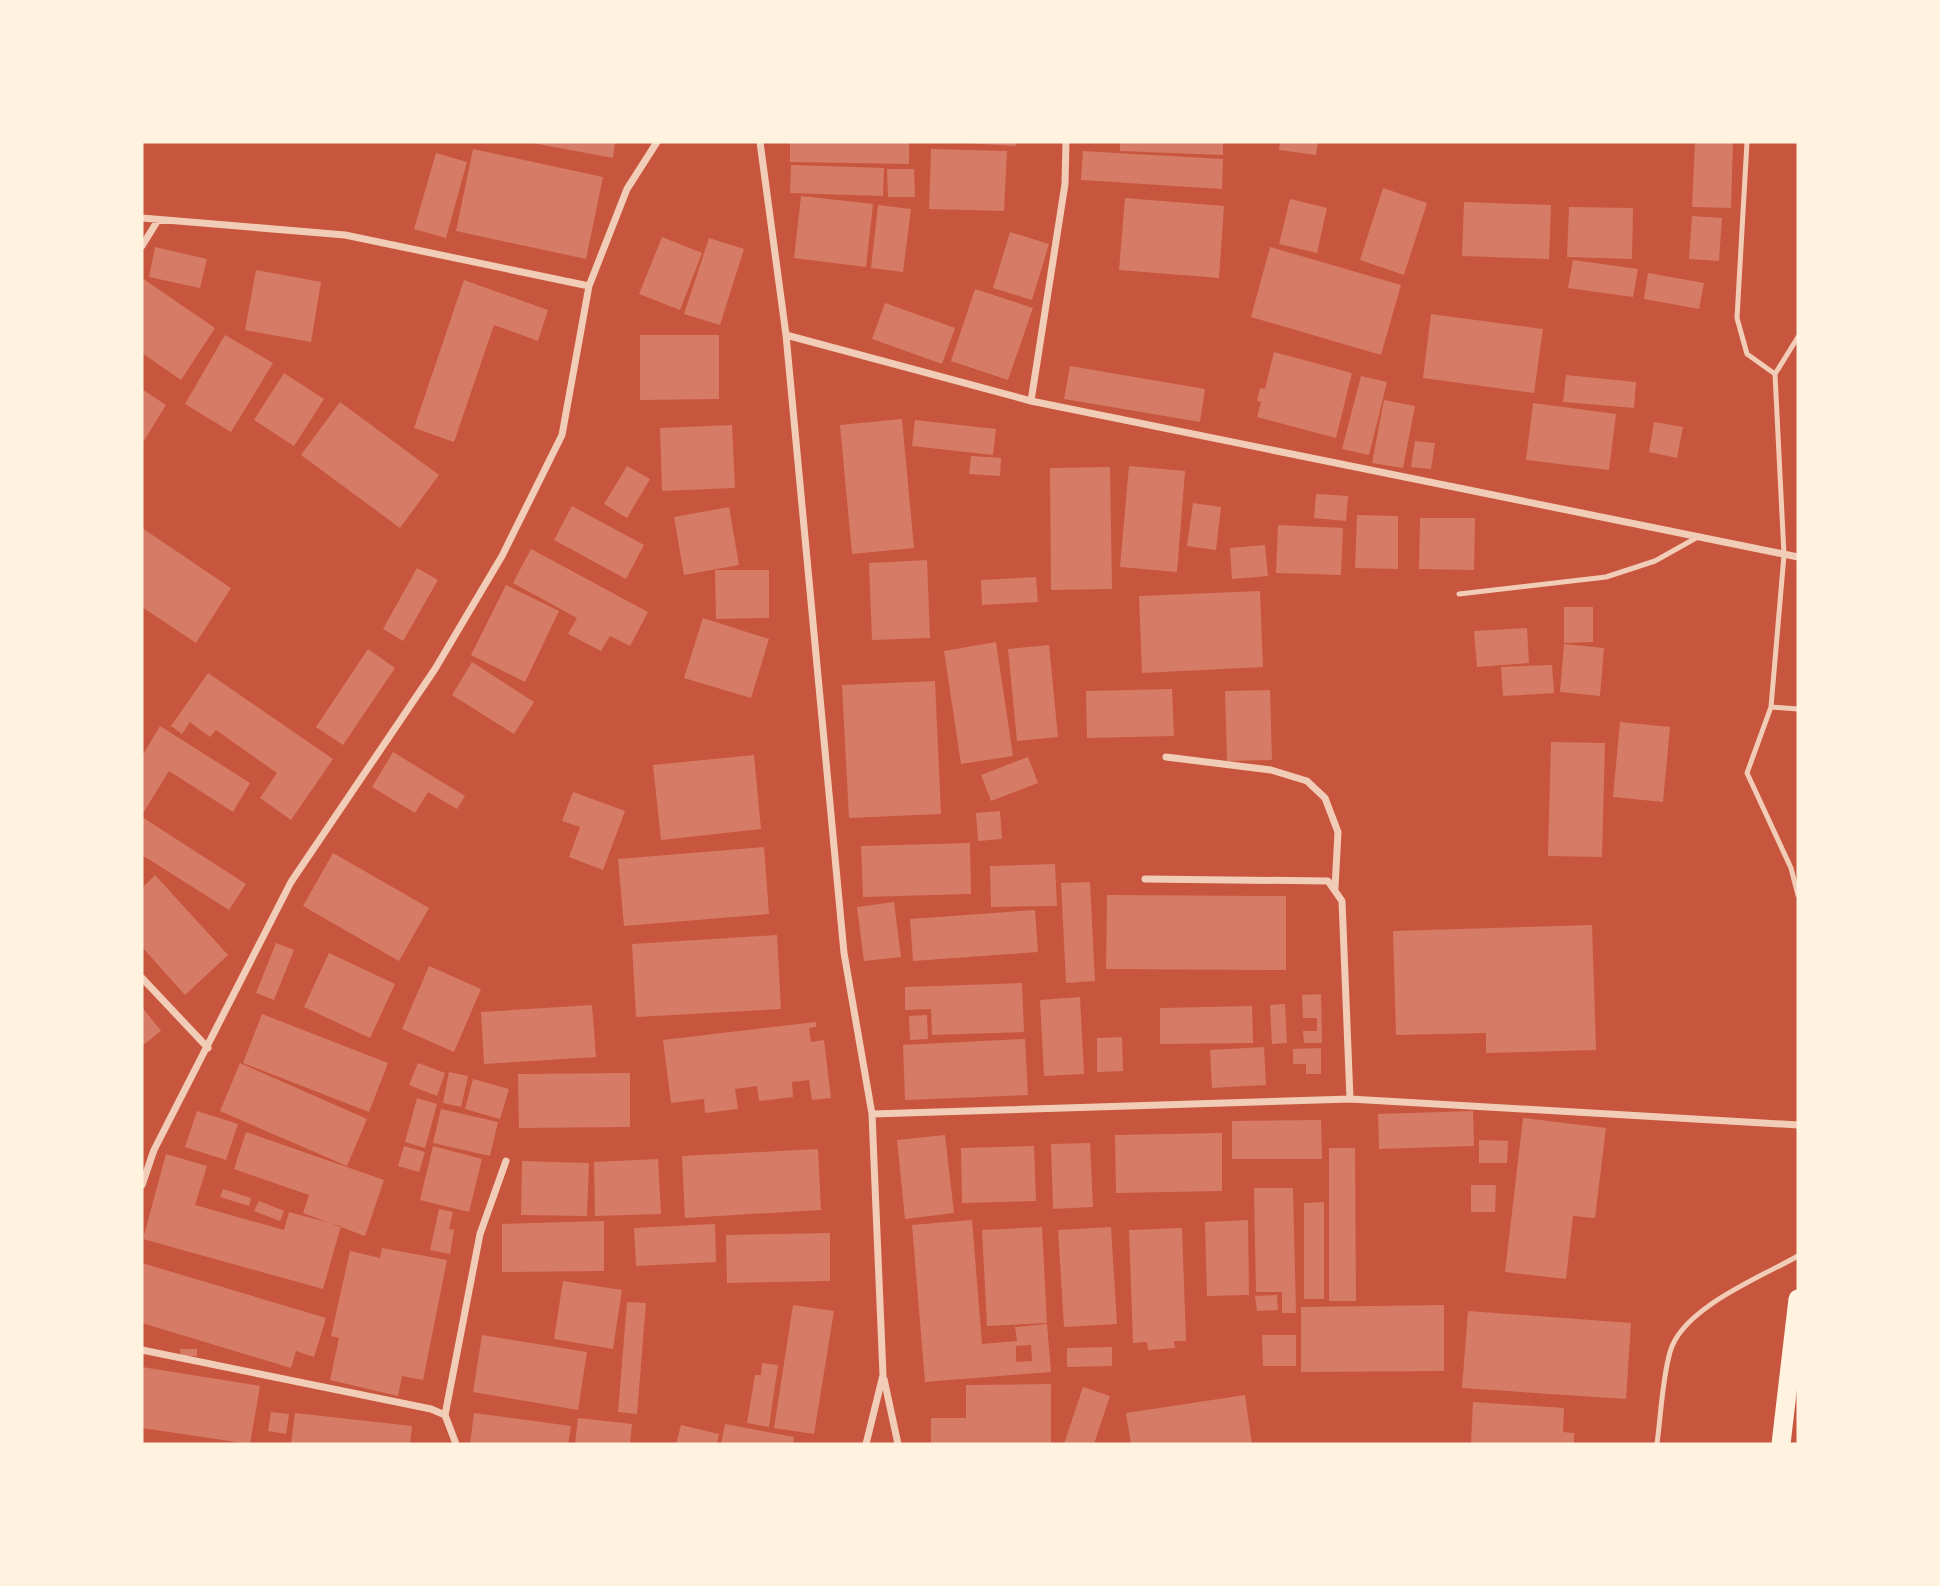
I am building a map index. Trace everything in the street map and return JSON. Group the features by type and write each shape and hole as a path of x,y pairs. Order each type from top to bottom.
{"highway":[{"path":"1781,1444 1798,1299"}],"street":[{"path":"142,1185 154,1150 291,882 435,669 502,556 562,435 589,286 627,190 657,142"},
{"path":"760,142 786,335 844,953 872,1114 883,1375 898,1444"},
{"path":"1031,401 1065,184 1066,142"},
{"path":"142,218 345,235 589,286"},
{"path":"142,246 158,220"},
{"path":"786,335 1031,401 1798,557"},
{"path":"1166,757 1271,770 1307,781 1325,798 1338,831 1335,888"},
{"path":"1145,880 1328,881 1335,888 1342,901 1350,1099"},
{"path":"142,978 208,1048"},
{"path":"872,1114 1350,1099 1798,1125"},
{"path":"456,1444 444,1415 480,1234 506,1161"},
{"path":"142,1350 431,1409 444,1415"},
{"path":"866,1444 883,1375"}],"lane":[{"path":"1748,142 1737,318 1747,354 1774,374"},
{"path":"1798,337 1774,374 1784,555 1771,707 1746,773 1791,868 1798,895"},
{"path":"1459,594 1606,577 1656,561 1696,538"},
{"path":"1771,707 1798,709"},
{"path":"1657,1444 1670,1350 1693,1317 1713,1302 1798,1256"}],"building":[{"path":"527,142 615,142 613,158"},
{"path":"790,142 909,142 909,164 790,162"},
{"path":"948,142 1016,142 1016,146"},
{"path":"1120,142 1223,142 1223,155 1120,151"},
{"path":"1280,142 1318,142 1316,155 1279,150"},
{"path":"1695,142 1733,142 1731,208 1692,207"},
{"path":"473,149 603,177 586,259 456,231"},
{"path":"931,149 1007,151 1004,211 929,209"},
{"path":"1083,151 1223,159 1222,189 1081,180"},
{"path":"436,153 467,162 446,238 414,229"},
{"path":"791,165 884,168 883,196 790,193"},
{"path":"887,169 914,169 915,197 888,197"},
{"path":"1383,188 1427,203 1404,275 1360,260"},
{"path":"801,196 873,204 866,267 794,258"},
{"path":"1125,198 1224,206 1219,278 1119,270"},
{"path":"1290,199 1327,208 1317,253 1279,244"},
{"path":"1464,202 1551,205 1549,259 1462,256"},
{"path":"878,205 911,209 903,272 871,268"},
{"path":"1569,207 1633,208 1632,259 1567,257"},
{"path":"1692,216 1722,218 1719,261 1689,259"},
{"path":"1010,232 1049,244 1032,300 993,288"},
{"path":"662,237 702,253 680,310 639,294"},
{"path":"709,238 744,249 720,325 684,314"},
{"path":"155,247 207,259 200,288 149,277"},
{"path":"1270,247 1401,285 1381,355 1251,317"},
{"path":"1573,260 1638,269 1633,297 1568,288"},
{"path":"256,270 321,282 311,342 245,330"},
{"path":"1648,273 1704,283 1699,309 1644,299"},
{"path":"142,278 215,328 181,380 142,353"},
{"path":"464,280 548,310 538,341 494,325 454,442 414,428"},
{"path":"975,289 1033,308 1008,380 951,361"},
{"path":"885,303 955,328 942,364 872,339"},
{"path":"1431,314 1543,329 1534,393 1423,378"},
{"path":"225,335 273,363 231,432 185,404"},
{"path":"640,335 719,335 719,399 640,400"},
{"path":"1274,352 1352,373 1336,438 1257,417 1261,402 1257,401 1260,388 1265,389"},
{"path":"1070,366 1205,389 1200,422 1064,399"},
{"path":"284,373 324,399 294,446 254,420"},
{"path":"1566,375 1636,382 1634,408 1563,402"},
{"path":"1361,376 1387,382 1369,455 1342,449"},
{"path":"142,389 166,405 142,444"},
{"path":"1384,400 1415,406 1403,468 1372,463"},
{"path":"340,402 439,475 400,528 301,455"},
{"path":"1533,403 1616,414 1609,470 1526,460"},
{"path":"902,419 914,548 852,554 840,425"},
{"path":"915,420 996,429 993,455 912,446"},
{"path":"1654,422 1683,427 1677,458 1649,452"},
{"path":"732,425 735,488 662,491 660,428"},
{"path":"1415,441 1435,443 1431,469 1411,467"},
{"path":"971,456 1001,458 1000,476 969,474"},
{"path":"627,466 650,479 627,518 604,504"},
{"path":"1129,466 1185,471 1177,572 1120,567"},
{"path":"1110,467 1112,589 1051,590 1050,468"},
{"path":"1316,494 1348,496 1346,521 1314,518"},
{"path":"1193,503 1221,507 1216,550 1187,546"},
{"path":"572,506 644,545 626,579 554,540"},
{"path":"729,507 739,565 684,575 674,517"},
{"path":"1357,515 1398,516 1398,569 1355,568"},
{"path":"1420,518 1475,518 1474,570 1419,569"},
{"path":"1278,525 1343,528 1341,575 1276,573"},
{"path":"142,528 231,588 196,643 142,607"},
{"path":"1265,545 1268,576 1232,579 1230,548"},
{"path":"531,549 648,612 630,646 610,636 601,651 568,634 577,618 513,583"},
{"path":"927,560 930,638 872,640 869,563"},
{"path":"417,568 438,580 403,641 383,629"},
{"path":"715,570 769,570 769,618 716,619"},
{"path":"1036,577 1038,602 982,605 981,580"},
{"path":"506,585 559,611 525,682 471,655"},
{"path":"1260,591 1263,667 1142,673 1139,596"},
{"path":"1564,607 1593,607 1593,642 1564,643"},
{"path":"703,618 769,639 751,698 684,678"},
{"path":"1527,628 1529,663 1477,667 1474,631"},
{"path":"996,642 1013,756 961,764 944,651"},
{"path":"1564,644 1604,648 1600,696 1560,692"},
{"path":"1049,645 1058,737 1017,741 1008,649"},
{"path":"368,649 395,668 343,745 316,727"},
{"path":"472,662 534,702 514,734 452,695"},
{"path":"1552,665 1554,693 1503,696 1501,667"},
{"path":"208,673 333,759 291,820 260,798 277,773 216,730 210,737 190,722 182,734 171,726"},
{"path":"935,681 941,814 849,818 842,685"},
{"path":"1172,689 1174,736 1087,738 1086,691"},
{"path":"1270,690 1272,760 1227,761 1225,691"},
{"path":"1620,722 1670,727 1663,802 1613,797"},
{"path":"160,726 250,783 233,812 169,771 142,815 142,756"},
{"path":"1551,742 1605,743 1602,857 1548,856"},
{"path":"393,752 465,796 457,809 428,792 415,813 372,787"},
{"path":"754,755 761,829 661,840 653,765"},
{"path":"1028,757 1038,783 991,801 981,775"},
{"path":"573,792 625,811 603,870 569,857 580,827 562,821"},
{"path":"1000,811 1002,839 978,841 976,813"},
{"path":"142,817 246,884 229,910 142,855"},
{"path":"970,843 971,894 863,897 861,846"},
{"path":"764,847 769,914 624,926 618,859"},
{"path":"333,853 429,908 399,961 303,906"},
{"path":"1055,864 1057,906 991,907 990,866"},
{"path":"155,875 228,955 185,995 142,947 142,888"},
{"path":"1090,882 1095,981 1066,983 1061,883"},
{"path":"1107,895 1286,896 1286,970 1106,969"},
{"path":"894,902 901,957 864,961 857,907"},
{"path":"1035,910 1038,952 913,961 910,919"},
{"path":"1592,925 1596,1050 1486,1053 1486,1033 1396,1035 1393,931"},
{"path":"777,935 781,1009 636,1017 632,944"},
{"path":"276,943 294,950 274,1000 256,993"},
{"path":"329,953 395,984 370,1038 304,1007"},
{"path":"429,966 481,989 454,1052 402,1029"},
{"path":"1022,983 1024,1032 932,1035 931,1009 905,1010 905,987"},
{"path":"1321,994 1322,1043 1304,1043 1303,1031 1317,1031 1317,1018 1303,1018 1302,995"},
{"path":"1080,997 1084,1074 1044,1076 1040,1000"},
{"path":"1285,1004 1287,1043 1272,1044 1270,1005"},
{"path":"592,1005 596,1057 484,1064 481,1012"},
{"path":"1252,1006 1253,1043 1160,1044 1160,1008"},
{"path":"142,1007 161,1031 142,1046"},
{"path":"262,1014 388,1063 369,1112 243,1063"},
{"path":"927,1015 928,1039 910,1040 909,1016"},
{"path":"816,1022 816,1027 809,1028 811,1042 824,1040 831,1098 812,1100 809,1080 792,1082 793,1097 759,1101 757,1086 735,1089 738,1109 705,1113 704,1099 671,1103 663,1040"},
{"path":"1122,1037 1123,1071 1097,1072 1097,1038"},
{"path":"1025,1039 1028,1095 905,1100 903,1045"},
{"path":"1264,1047 1266,1085 1212,1088 1210,1050"},
{"path":"1321,1048 1321,1074 1306,1074 1306,1064 1293,1064 1293,1049"},
{"path":"240,1063 367,1119 347,1166 220,1111"},
{"path":"418,1063 445,1073 437,1096 409,1085"},
{"path":"449,1072 468,1076 461,1107 443,1103"},
{"path":"630,1073 630,1127 519,1128 518,1074"},
{"path":"473,1079 509,1089 500,1119 465,1109"},
{"path":"417,1098 437,1104 425,1148 405,1142"},
{"path":"441,1109 498,1122 490,1156 433,1143"},
{"path":"197,1111 238,1124 226,1160 185,1147"},
{"path":"1473,1111 1474,1146 1379,1149 1378,1114"},
{"path":"1523,1118 1606,1128 1595,1218 1573,1216 1566,1279 1505,1272"},
{"path":"1321,1120 1322,1159 1232,1159 1232,1121"},
{"path":"246,1132 384,1180 365,1236 303,1213 309,1195 234,1169"},
{"path":"1222,1133 1222,1191 1116,1193 1115,1135"},
{"path":"945,1135 954,1213 905,1219 897,1140"},
{"path":"1479,1140 1508,1141 1507,1163 1479,1163"},
{"path":"1090,1143 1093,1207 1053,1209 1051,1144"},
{"path":"404,1146 425,1152 419,1172 398,1166"},
{"path":"433,1146 482,1159 469,1212 420,1200"},
{"path":"1034,1146 1036,1201 962,1203 961,1148"},
{"path":"1329,1148 1355,1148 1356,1301 1329,1301"},
{"path":"818,1149 821,1210 685,1218 682,1156"},
{"path":"166,1154 207,1166 195,1205 284,1230 289,1212 341,1226 323,1289 143,1239"},
{"path":"658,1159 661,1214 595,1216 594,1162"},
{"path":"522,1161 589,1163 587,1216 521,1215"},
{"path":"1471,1185 1496,1185 1495,1212 1471,1212"},
{"path":"1254,1188 1293,1188 1296,1313 1282,1313 1282,1292 1256,1292"},
{"path":"223,1189 251,1198 249,1206 220,1197"},
{"path":"259,1201 284,1211 280,1221 254,1211"},
{"path":"1324,1202 1324,1299 1304,1299 1304,1203"},
{"path":"439,1209 453,1212 449,1229 454,1230 450,1254 430,1250"},
{"path":"972,1220 982,1344 1017,1341 1015,1327 1047,1324 1051,1372 925,1382 912,1225","holes":["1031,1345 1032,1361 1016,1362 1016,1346"]},
{"path":"1248,1220 1249,1295 1207,1296 1205,1222"},
{"path":"604,1221 604,1271 502,1272 502,1224"},
{"path":"715,1224 716,1262 636,1266 634,1228"},
{"path":"1042,1227 1047,1323 987,1326 982,1230"},
{"path":"1111,1227 1117,1324 1064,1327 1058,1230"},
{"path":"1182,1228 1186,1341 1174,1341 1175,1348 1148,1350 1147,1342 1133,1343 1129,1230"},
{"path":"830,1233 830,1281 727,1283 726,1235"},
{"path":"382,1248 447,1260 423,1380 402,1376 398,1396 330,1380 339,1338 331,1336 350,1251 380,1258"},
{"path":"142,1263 326,1318 314,1357 296,1351 291,1368 142,1323"},
{"path":"563,1281 622,1290 613,1349 554,1339"},
{"path":"1277,1295 1278,1310 1257,1311 1255,1296"},
{"path":"627,1302 646,1303 637,1414 618,1412"},
{"path":"793,1305 834,1311 814,1434 774,1428"},
{"path":"1444,1305 1444,1371 1301,1372 1301,1307"},
{"path":"1468,1311 1631,1323 1626,1399 1462,1388"},
{"path":"482,1335 587,1352 578,1410 473,1392"},
{"path":"1262,1335 1296,1335 1296,1366 1263,1366"},
{"path":"1112,1347 1112,1366 1067,1367 1067,1348"},
{"path":"180,1349 197,1349 197,1356 181,1356"},
{"path":"762,1363 778,1365 769,1427 747,1423 755,1375 761,1375"},
{"path":"142,1367 260,1386 250,1444 142,1428"},
{"path":"1051,1384 1051,1444 931,1444 931,1418 966,1418 966,1385"},
{"path":"1083,1387 1110,1396 1094,1444 1064,1444"},
{"path":"1245,1395 1252,1444 1131,1444 1126,1413"},
{"path":"1473,1402 1564,1408 1563,1432 1574,1433 1574,1444 1471,1444"},
{"path":"271,1412 289,1414 286,1434 268,1431"},
{"path":"295,1413 412,1426 410,1444 291,1444"},
{"path":"474,1413 571,1426 568,1444 470,1444"},
{"path":"578,1418 632,1424 630,1444 575,1444"},
{"path":"725,1424 794,1437 793,1444 721,1444"},
{"path":"681,1425 719,1434 717,1444 676,1444"}]}
